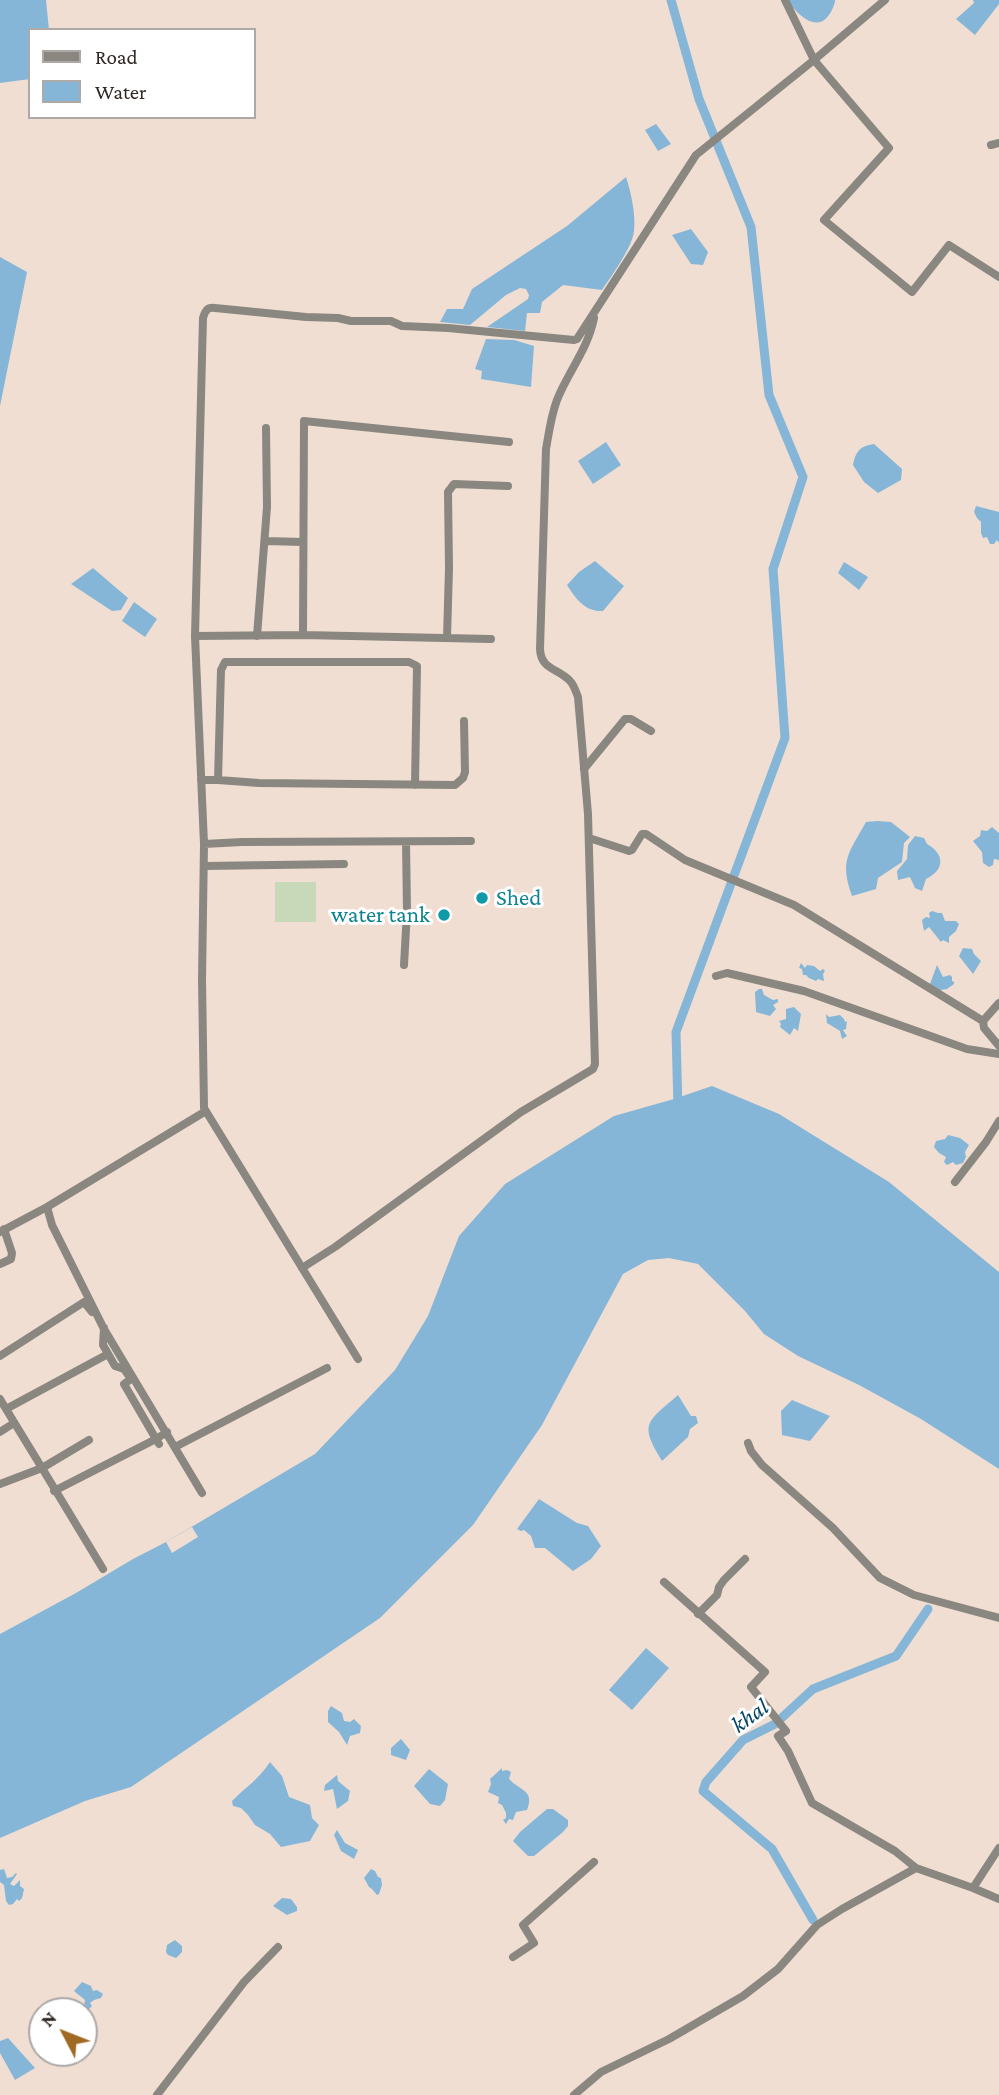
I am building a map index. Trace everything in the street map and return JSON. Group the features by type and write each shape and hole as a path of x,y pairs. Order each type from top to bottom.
{"street":[{"path":"785,0 814,60 889,148 824,220 912,292 949,245 999,277"},
{"path":"358,1359 204,1108 204,844 195,636 205,311 210,307 351,321 391,321 402,326 574,340 582,334 696,155 885,0"},
{"path":"302,1268 521,1112 593,1069 595,1050 589,838 578,697 571,682 541,658 546,449 551,418 558,398 587,342 595,311"},
{"path":"303,635 304,421 509,442"},
{"path":"257,636 267,507 266,428"},
{"path":"447,638 448,492 454,484 508,485"},
{"path":"265,541 303,542"},
{"path":"195,636 491,639"},
{"path":"218,780 221,670 225,662 409,662 417,666 415,785"},
{"path":"584,769 625,719 631,719 651,730"},
{"path":"201,780 455,785 465,772 464,721"},
{"path":"589,838 629,851 642,834 646,834 685,860 794,905 983,1021"},
{"path":"204,844 471,841"},
{"path":"404,965 407,842"},
{"path":"204,866 344,864"},
{"path":"716,976 727,973 804,991 967,1049 999,1054"},
{"path":"999,1003 983,1021 984,1028 999,1046"},
{"path":"0,1264 11,1259 12,1253 2,1231 47,1207 206,1111"},
{"path":"956,1182 999,1121"},
{"path":"47,1207 52,1225 104,1329 202,1493"},
{"path":"0,1356 84,1302 104,1329 103,1345 115,1366 124,1369 131,1379 124,1384 158,1442"},
{"path":"6,1409 108,1354"},
{"path":"175,1447 327,1368"},
{"path":"0,1399 103,1569"},
{"path":"0,1432 14,1423"},
{"path":"54,1491 158,1442 167,1432"},
{"path":"0,1484 42,1468 89,1440"},
{"path":"748,1443 762,1465 833,1528 880,1578 914,1595 999,1618"},
{"path":"698,1614 717,1595 724,1580 745,1559"},
{"path":"664,1583 765,1672 751,1687 786,1731 778,1736 788,1751 812,1803 895,1851 916,1868 999,1899"},
{"path":"973,1888 999,1848"},
{"path":"513,1957 534,1943 523,1926 594,1862"},
{"path":"574,2095 601,2072 669,2039 743,1996 778,1969 817,1925 916,1868"},
{"path":"157,2095 244,1982 278,1947"}],"green space":[{"path":"275,882 316,882 316,922 275,922"}],"water":[{"path":"0,0 46,0 49,28 28,28 28,79 0,83"},
{"path":"787,0 835,2 825,19 812,22 799,14"},
{"path":"973,0 999,0 999,4 975,35 956,19 974,3"},
{"path":"656,124 671,144 658,151 645,130"},
{"path":"626,177 634,211 633,237 602,290 563,285 542,302 540,313 527,313 525,331 487,327 528,299 526,289 520,288 506,295 470,325 440,322 447,309 463,309 472,289 567,226"},
{"path":"691,229 708,252 703,265 691,264 672,235"},
{"path":"0,257 27,272 0,406"},
{"path":"486,339 514,340 534,346 531,387 481,379 482,371 475,369"},
{"path":"606,442 621,465 593,484 578,461"},
{"path":"874,444 902,469 901,480 878,493 864,482 853,465 859,450"},
{"path":"976,506 999,512 999,543 997,540 990,544 987,537 983,538 981,522 974,512"},
{"path":"595,561 624,586 603,611 586,607 567,585"},
{"path":"844,562 868,577 859,590 838,573"},
{"path":"93,568 128,598 121,610 112,611 71,584"},
{"path":"134,602 157,619 145,637 122,621"},
{"path":"866,822 891,822 910,837 904,843 902,862 878,878 876,889 852,896 846,874 848,857"},
{"path":"992,827 999,833 999,860 994,859 993,865 989,867 983,863 982,852 973,841 980,836 981,830 987,831"},
{"path":"915,836 924,838 940,857 937,871 926,879 922,891 915,888 910,877 898,880 897,871 907,859 908,845"},
{"path":"929,913 942,913 945,921 956,921 959,924 949,937 949,943 943,940 941,942 929,927 924,931 922,920 930,918"},
{"path":"963,948 972,949 981,961 973,974 959,956"},
{"path":"801,963 805,968 807,965 820,971 823,969 824,981 816,981 803,975 802,969 799,968"},
{"path":"937,965 943,977 950,975 954,982 940,993 930,984"},
{"path":"759,989 773,1000 778,999 773,1005 776,1009 770,1016 756,1012 755,992"},
{"path":"794,1007 801,1014 798,1031 794,1028 790,1035 780,1027 779,1021 786,1019 786,1009"},
{"path":"826,1014 829,1017 840,1015 847,1021 846,1029 843,1030 847,1036 842,1039 840,1031 827,1023"},
{"path":"712,1086 779,1114 889,1182 999,1272 999,1469 921,1419 798,1356 764,1334 698,1264 669,1258 648,1260 623,1274 542,1425 473,1525 380,1618 131,1787 85,1801 0,1838 0,1634 166,1542 315,1454 395,1370 428,1316 459,1236 505,1184 614,1116"},
{"path":"948,1135 960,1138 969,1145 963,1163 956,1165 953,1162 947,1165 944,1162 946,1157 934,1147 936,1141 945,1139"},
{"path":"678,1395 691,1416 696,1416 698,1423 690,1429 688,1437 662,1461 650,1439 649,1424"},
{"path":"792,1400 830,1416 810,1441 782,1435 781,1411"},
{"path":"539,1499 577,1523 588,1526 601,1546 591,1559 573,1571 545,1548 535,1548 531,1536 524,1530 517,1529"},
{"path":"646,1648 669,1668 632,1710 609,1690"},
{"path":"331,1706 342,1713 344,1721 350,1722 354,1719 361,1726 360,1733 350,1736 347,1745 339,1732 328,1722"},
{"path":"401,1739 410,1750 406,1760 391,1755 391,1748"},
{"path":"270,1762 282,1776 289,1797 310,1805 312,1818 319,1825 310,1841 281,1847 270,1834 255,1825 241,1808 233,1806 232,1801"},
{"path":"502,1768 502,1771 511,1772 509,1779 525,1791 529,1798 527,1810 516,1812 513,1820 509,1819 506,1824 503,1820 506,1813 498,1803 499,1797 488,1792 490,1779"},
{"path":"429,1769 448,1784 445,1800 440,1806 430,1804 414,1786"},
{"path":"337,1775 338,1781 350,1791 348,1801 337,1809 333,1789 324,1791 325,1785"},
{"path":"547,1809 553,1809 568,1820 568,1826 534,1856 528,1856 513,1841"},
{"path":"337,1830 345,1843 358,1850 354,1859 341,1851 334,1835"},
{"path":"4,1869 7,1878 17,1874 10,1884 14,1886 20,1880 20,1886 24,1889 22,1898 9,1905 4,1885 0,1882 0,1870"},
{"path":"371,1869 381,1878 382,1885 377,1895 364,1878"},
{"path":"282,1898 291,1899 297,1911 287,1915 273,1906"},
{"path":"175,1940 182,1946 182,1952 176,1958 166,1952 167,1945"},
{"path":"82,1982 91,1986 93,1991 97,1990 103,1994 98,1999 81,1997 74,1991"},
{"path":"8,2038 28,2060 28,2067 35,2068 15,2080 0,2053 0,2041"}],"pier":[{"path":"192,1527 198,1537 172,1553 166,1542"}],"waterway":[{"path":"671,0 699,99 751,227 769,395 803,477 773,569 785,738 676,1032 678,1109"},
{"name":"khal","path":"813,1920 772,1849 703,1791 706,1782 743,1740 775,1724 813,1689 896,1656 928,1609"}],"place":[{"name":"Shed","path":"482,898"},
{"name":"water tank","path":"444,915"}]}
